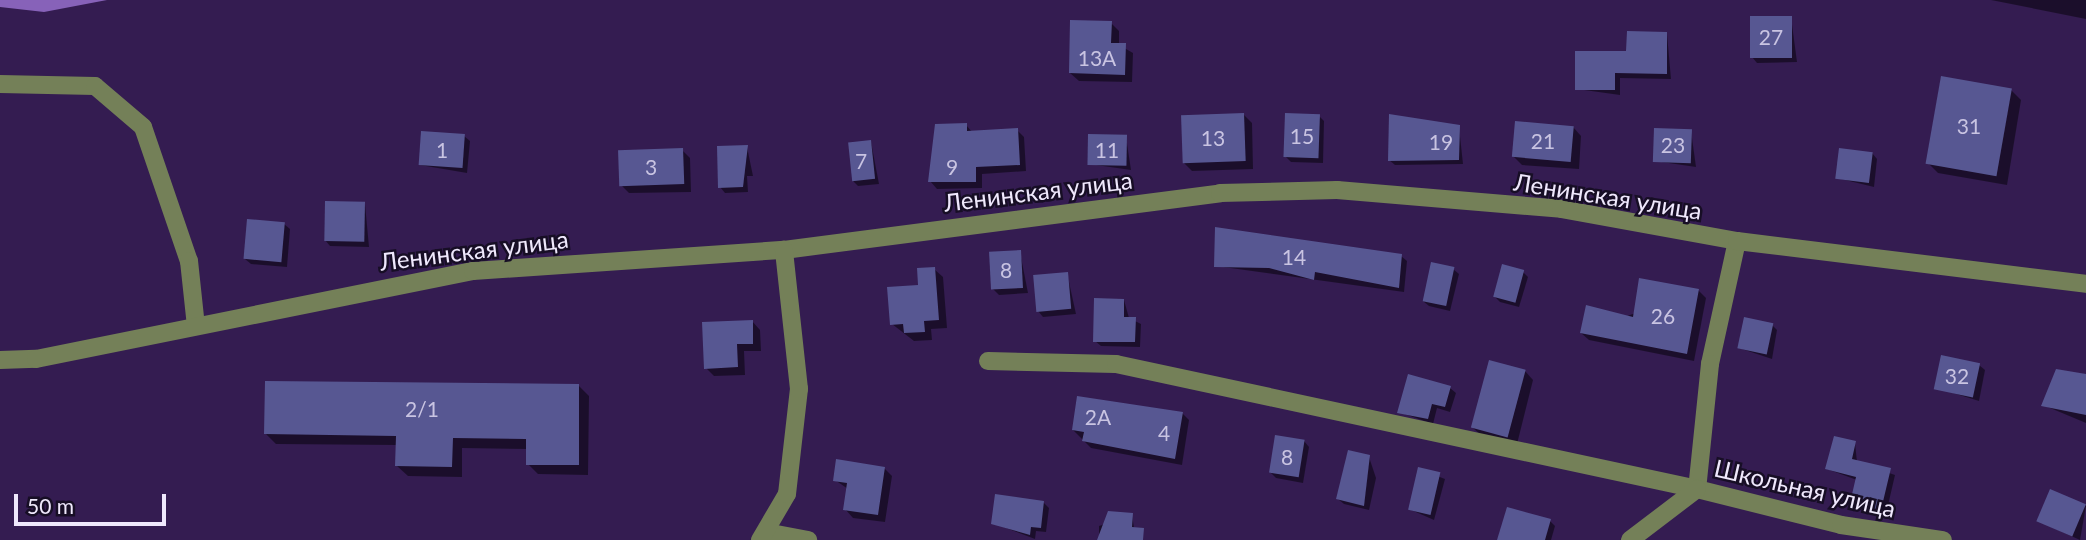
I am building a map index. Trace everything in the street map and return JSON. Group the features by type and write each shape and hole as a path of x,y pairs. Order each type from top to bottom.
{"street":[{"path":"0,84 95,86 143,127 189,261 196,326"},
{"name":"Ленинская улица","path":"0,360 196,326 473,271 784,250 1220,193 1336,190 1561,209 1737,241 2086,284"},
{"name":"Школьная улица","path":"1737,241 1710,364 1696,489 1841,526 1943,540"},
{"path":"784,250 799,388 787,495 763,536 808,540"},
{"path":"988,361 1116,364 1696,489"},
{"path":"1630,540 1696,489"}],"shaded area":[{"path":"0,0 107,0 44,12 0,7"}],"building":[{"path":"1750,16 1792,16 1792,58 1750,58"},
{"path":"1070,20 1112,21 1111,43 1126,43 1125,75 1069,73"},
{"path":"1627,31 1667,32 1667,74 1615,73 1615,90 1575,90 1575,51 1626,51"},
{"path":"1941,76 2012,89 1996,176 1926,164"},
{"path":"1244,113 1246,161 1183,163 1181,115"},
{"path":"1285,113 1320,114 1318,158 1283,157"},
{"path":"1389,114 1460,125 1459,160 1388,161"},
{"path":"1515,121 1574,126 1571,162 1512,157"},
{"path":"967,123 967,131 1018,128 1020,165 976,167 976,182 928,182 935,124"},
{"path":"1654,128 1692,129 1691,163 1653,162"},
{"path":"421,131 465,134 463,168 419,165"},
{"path":"1088,134 1127,135 1126,166 1087,165"},
{"path":"871,140 875,179 852,181 848,142"},
{"path":"748,145 743,187 718,188 717,146"},
{"path":"683,148 684,184 619,186 618,150"},
{"path":"1839,148 1873,152 1869,183 1835,179"},
{"path":"325,201 365,202 364,242 324,241"},
{"path":"247,219 285,222 281,262 244,259"},
{"path":"1215,227 1402,254 1399,288 1315,272 1314,280 1269,268 1214,267"},
{"path":"1021,250 1023,288 991,290 989,252"},
{"path":"1431,262 1454,267 1446,306 1423,301"},
{"path":"1502,264 1524,270 1515,303 1493,297"},
{"path":"935,267 939,320 924,321 925,332 904,333 903,324 890,325 887,287 918,285 917,268"},
{"path":"1068,272 1071,309 1036,312 1033,275"},
{"path":"1639,278 1699,289 1687,354 1580,333 1586,305 1633,317"},
{"path":"1094,298 1124,299 1124,317 1136,317 1135,342 1093,342"},
{"path":"1744,317 1773,323 1767,355 1737,348"},
{"path":"753,320 753,344 737,344 738,367 704,369 702,322"},
{"path":"1941,355 1980,363 1973,398 1934,389"},
{"path":"1489,360 1526,370 1508,437 1471,428"},
{"path":"2056,369 2086,374 2086,415 2041,406"},
{"path":"1408,374 1451,386 1445,407 1432,404 1428,419 1397,413"},
{"path":"265,381 579,384 579,465 526,465 526,439 453,438 452,467 395,466 396,436 264,434"},
{"path":"1077,396 1183,412 1175,459 1082,441 1084,432 1072,430"},
{"path":"1275,435 1305,440 1299,477 1269,473"},
{"path":"1834,436 1856,441 1852,459 1891,468 1881,510 1850,503 1856,477 1825,469"},
{"path":"1348,450 1370,455 1364,506 1336,499"},
{"path":"836,459 885,467 878,515 843,510 847,483 833,481"},
{"path":"1418,467 1440,472 1431,515 1408,510"},
{"path":"2050,489 2086,504 2072,536 2036,521"},
{"path":"995,494 1044,501 1041,528 1031,527 1030,535 991,524"},
{"path":"1507,507 1551,519 1545,540 1497,540"},
{"path":"1108,511 1133,513 1132,527 1144,528 1143,540 1097,540"}]}
